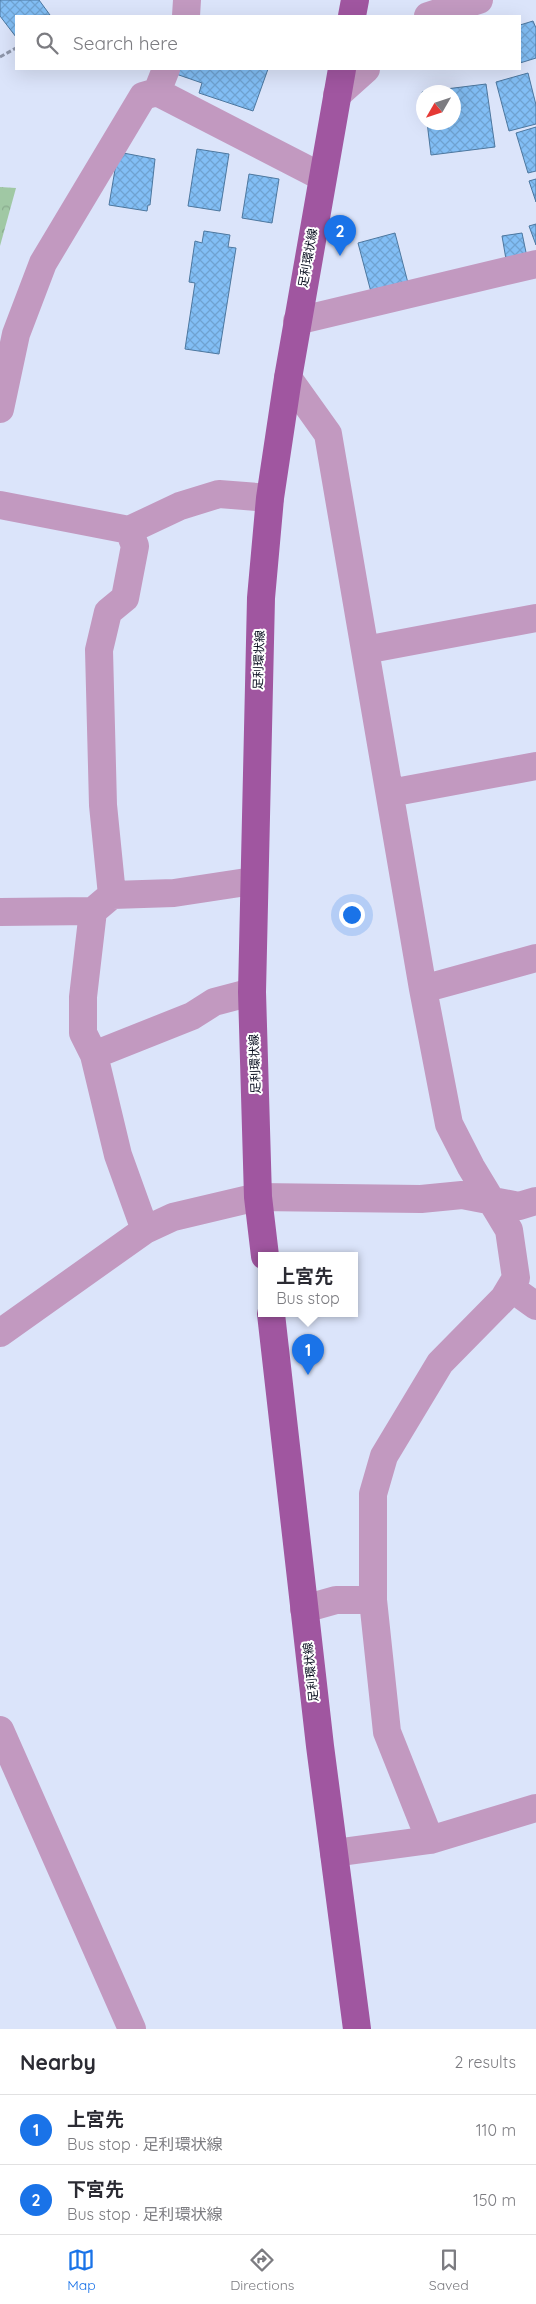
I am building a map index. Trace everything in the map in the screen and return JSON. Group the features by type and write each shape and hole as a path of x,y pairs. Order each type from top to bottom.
{"main road":[{"path":"352,15 355,0"},
{"name":"足利環状線","path":"265,1252 258,1197 252,992 253,881 261,598 270,498 288,378 342,70"},
{"name":"足利環状線","path":"271,1317 304,1609 358,2029"}],"street":[{"path":"186,15 187,0"},
{"path":"431,15 479,0"},
{"path":"337,95 365,70"},
{"path":"0,408 16,334 43,263 144,96 161,80 322,177"},
{"path":"297,321 536,264"},
{"path":"288,378 328,434 423,989 449,1124 471,1167 510,1230 516,1278 504,1298 440,1363 384,1456 373,1494 373,1600 387,1732 430,1840"},
{"path":"2,510 129,530 180,506 219,494 270,498"},
{"path":"129,530 135,546 125,598 108,612 99,650 103,805 102,903 83,997 83,1033 94,1055 118,1155 144,1230"},
{"path":"365,650 536,618"},
{"path":"390,793 536,766"},
{"path":"0,912 102,903 253,881"},
{"path":"423,989 536,958"},
{"path":"94,1055 192,1016 214,1002 252,992"},
{"path":"0,1333 144,1230 173,1217 258,1197 421,1199 462,1196 519,1206 536,1201"},
{"path":"511,1288 536,1306"},
{"path":"304,1609 336,1600 373,1600"},
{"path":"0,1730 132,2029"},
{"path":"334,1853 430,1840 536,1808"}],"path":[{"path":"0,57 15,49"}],"green space":[{"path":"0,187 16,188 0,246"}],"building":[{"path":"0,0 39,0 50,15 15,15 15,36 0,16"},
{"path":"533,21 536,28 536,58 521,63 521,25"},
{"path":"177,70 268,70 253,111 199,93 202,83 176,74"},
{"path":"528,73 536,105 536,124 509,131 496,82"},
{"path":"486,84 495,147 431,155 428,130 461,130 461,87"},
{"path":"536,127 536,171 528,173 516,133"},
{"path":"197,149 229,154 220,211 188,206"},
{"path":"118,152 155,159 150,205 148,205 147,211 109,205"},
{"path":"249,174 279,179 272,223 242,218"},
{"path":"536,179 536,202 529,181"},
{"path":"536,224 536,245 529,226"},
{"path":"204,231 230,235 228,247 236,248 219,354 185,349 195,283 189,282 195,241 202,243"},
{"path":"395,233 408,283 371,292 358,243"},
{"path":"522,233 528,262 507,265 502,236"}],"place":[{"name":"下宮先","path":"340,256"},
{"name":"上宮先","path":"308,1375"}]}
